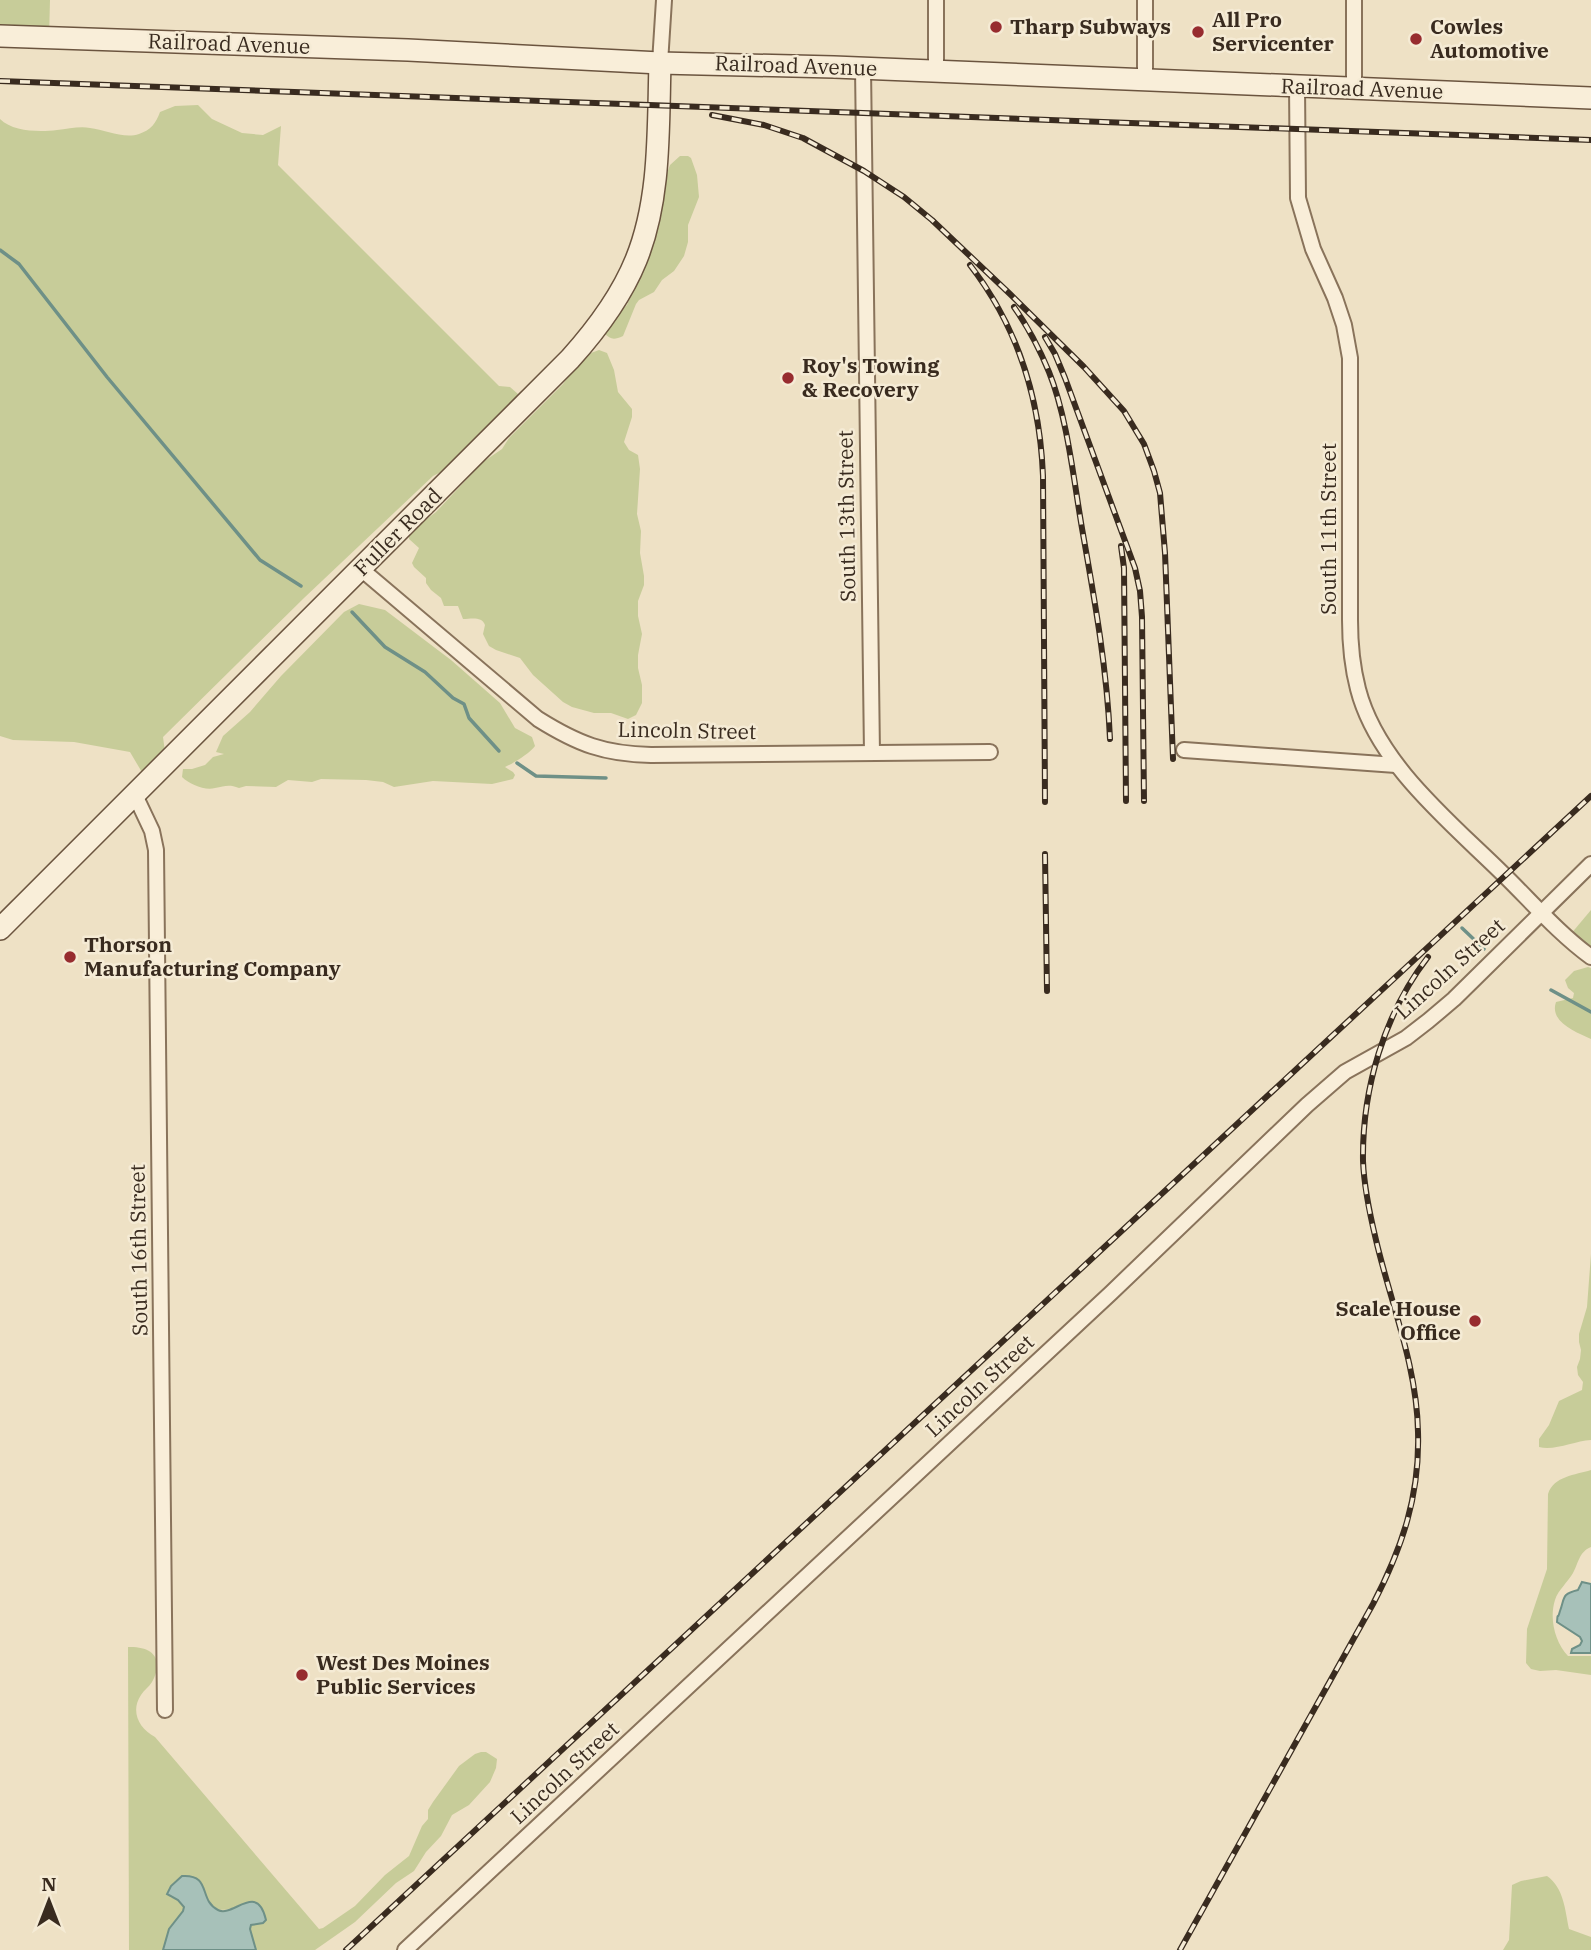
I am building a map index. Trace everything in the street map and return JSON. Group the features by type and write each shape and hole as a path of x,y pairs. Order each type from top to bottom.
{"main road":[{"name":"Railroad Avenue","path":"0,36 1591,98"},
{"name":"Fuller Road","path":"0,929 591,336 620,293 643,240 653,195 660,63"}],"street":[{"path":"660,63 664,0"},
{"path":"936,0 936,71"},
{"path":"1145,0 1145,79"},
{"path":"1354,0 1354,88"},
{"name":"South 13th Street","path":"863,68 872,753"},
{"name":"South 11th Street","path":"1297,86 1298,198 1313,249 1344,325 1350,358 1350,620 1352,658 1358,690 1368,719 1396,765 1469,841 1591,957"},
{"name":"Lincoln Street","path":"361,569 538,719 561,733 603,750 630,754 990,752"},
{"path":"1184,750 1396,765"},
{"name":"South 16th Street","path":"135,794 152,831 156,850 165,1710"},
{"name":"Lincoln Street","path":"405,1950 1121,1283 1307,1105 1345,1072 1406,1038 1428,1021 1591,864"}],"green space":[{"path":"0,0 50,0 49,38 0,36"},
{"path":"198,105 212,119 242,133 263,135 281,126 278,165 499,386 510,387 518,394 515,407 455,465 433,476 163,737 165,752 143,774 130,752 74,742 13,740 0,736 0,119 12,126 35,131 86,127 133,135 150,128 160,112 175,106"},
{"path":"680,156 691,158 697,175 699,197 688,225 688,242 684,256 654,292 639,300 623,336 611,338 604,333 627,305 630,291 644,267 659,226 664,181 670,165"},
{"path":"599,350 607,353 614,370 618,392 632,409 624,442 629,450 638,455 640,469 637,514 641,531 640,553 644,585 638,601 642,634 638,668 642,703 636,715 628,719 611,713 594,713 572,707 533,675 520,658 489,646 483,634 484,622 463,619 458,606 444,606 441,598 431,590 426,578 412,563 419,548 409,539 415,528 436,512 483,462 502,449 509,438 571,373 591,353"},
{"path":"359,604 385,610 451,660 500,703 515,728 532,737 535,746 533,749 505,767 515,775 513,779 492,784 433,781 394,787 383,782 366,780 288,780 276,787 227,786 207,789 182,777 183,769 205,765 213,757 224,754 216,752 223,736 250,712 344,612"},
{"path":"1591,910 1591,951 1570,935"},
{"path":"1591,968 1591,1039 1560,1021 1555,1009 1556,1002 1573,998 1574,993 1565,980 1574,971"},
{"path":"1591,1254 1591,1440 1551,1448 1539,1447 1539,1439 1549,1425 1559,1401 1582,1390 1583,1382 1577,1367 1581,1350 1579,1334 1587,1307"},
{"path":"1591,1470 1591,1547 1582,1555 1558,1593 1553,1607 1553,1622 1557,1637 1568,1656 1591,1656 1591,1675 1531,1669 1526,1663 1527,1629 1547,1569 1548,1494 1560,1480"},
{"path":"128,1647 150,1651 156,1660 156,1674 142,1693 136,1707 141,1724 319,1929 355,1906 385,1875 409,1856 422,1826 428,1819 428,1810 459,1766 475,1754 486,1752 497,1759 496,1768 490,1782 469,1805 452,1815 441,1836 426,1852 414,1871 396,1883 355,1922 315,1950 256,1950 251,1938 251,1925 263,1923 250,1902 224,1910 218,1909 210,1901 201,1882 170,1897 178,1900 184,1907 169,1928 163,1950 129,1950"},
{"path":"1547,1876 1560,1893 1569,1929 1591,1937 1591,1950 1503,1950 1509,1940 1512,1885"}],"water":[{"path":"1582,1582 1591,1584 1591,1653 1571,1653 1582,1641 1557,1622 1557,1617 1564,1597 1578,1590"},
{"path":"182,1876 197,1879 212,1906 218,1910 224,1911 244,1903 257,1903 266,1920 251,1925 256,1950 163,1950 169,1929 184,1907 167,1894"}],"waterway":[{"path":"0,250 19,264 107,377 260,560 301,586"},
{"path":"352,612 385,647 425,672 453,698 464,704 469,718 499,751"},
{"path":"517,763 536,776 606,778"},
{"path":"1462,928 1484,949"},
{"path":"1551,990 1591,1012"}],"railway":[{"path":"0,81 1591,140"},
{"path":"712,115 764,125 803,138 864,171 904,197 1010,294 1124,411 1144,444 1160,493 1173,759"},
{"path":"970,265 1001,313 1013,339 1031,392 1041,448 1045,802"},
{"path":"1014,307 1049,372 1066,431 1100,636 1110,739"},
{"path":"1045,337 1065,378 1135,568 1140,591 1144,801"},
{"path":"1121,546 1124,568 1126,801"},
{"path":"346,1950 1591,796"},
{"path":"1045,854 1047,991"},
{"path":"1180,1950 1373,1604 1393,1563 1407,1521 1416,1478 1417,1407 1408,1359 1382,1264 1366,1191 1364,1134 1372,1080 1388,1028 1399,1003 1428,957"}],"place":[{"name":"Tharp Subways","path":"996,27"},
{"name":"All Pro Servicenter","path":"1198,32"},
{"name":"Cowles Automotive","path":"1416,39"},
{"name":"Roy's Towing & Recovery","path":"788,378"},
{"name":"Thorson Manufacturing Company","path":"70,957"},
{"name":"Scale House Office","path":"1475,1321"},
{"name":"West Des Moines Public Services","path":"302,1675"}]}
